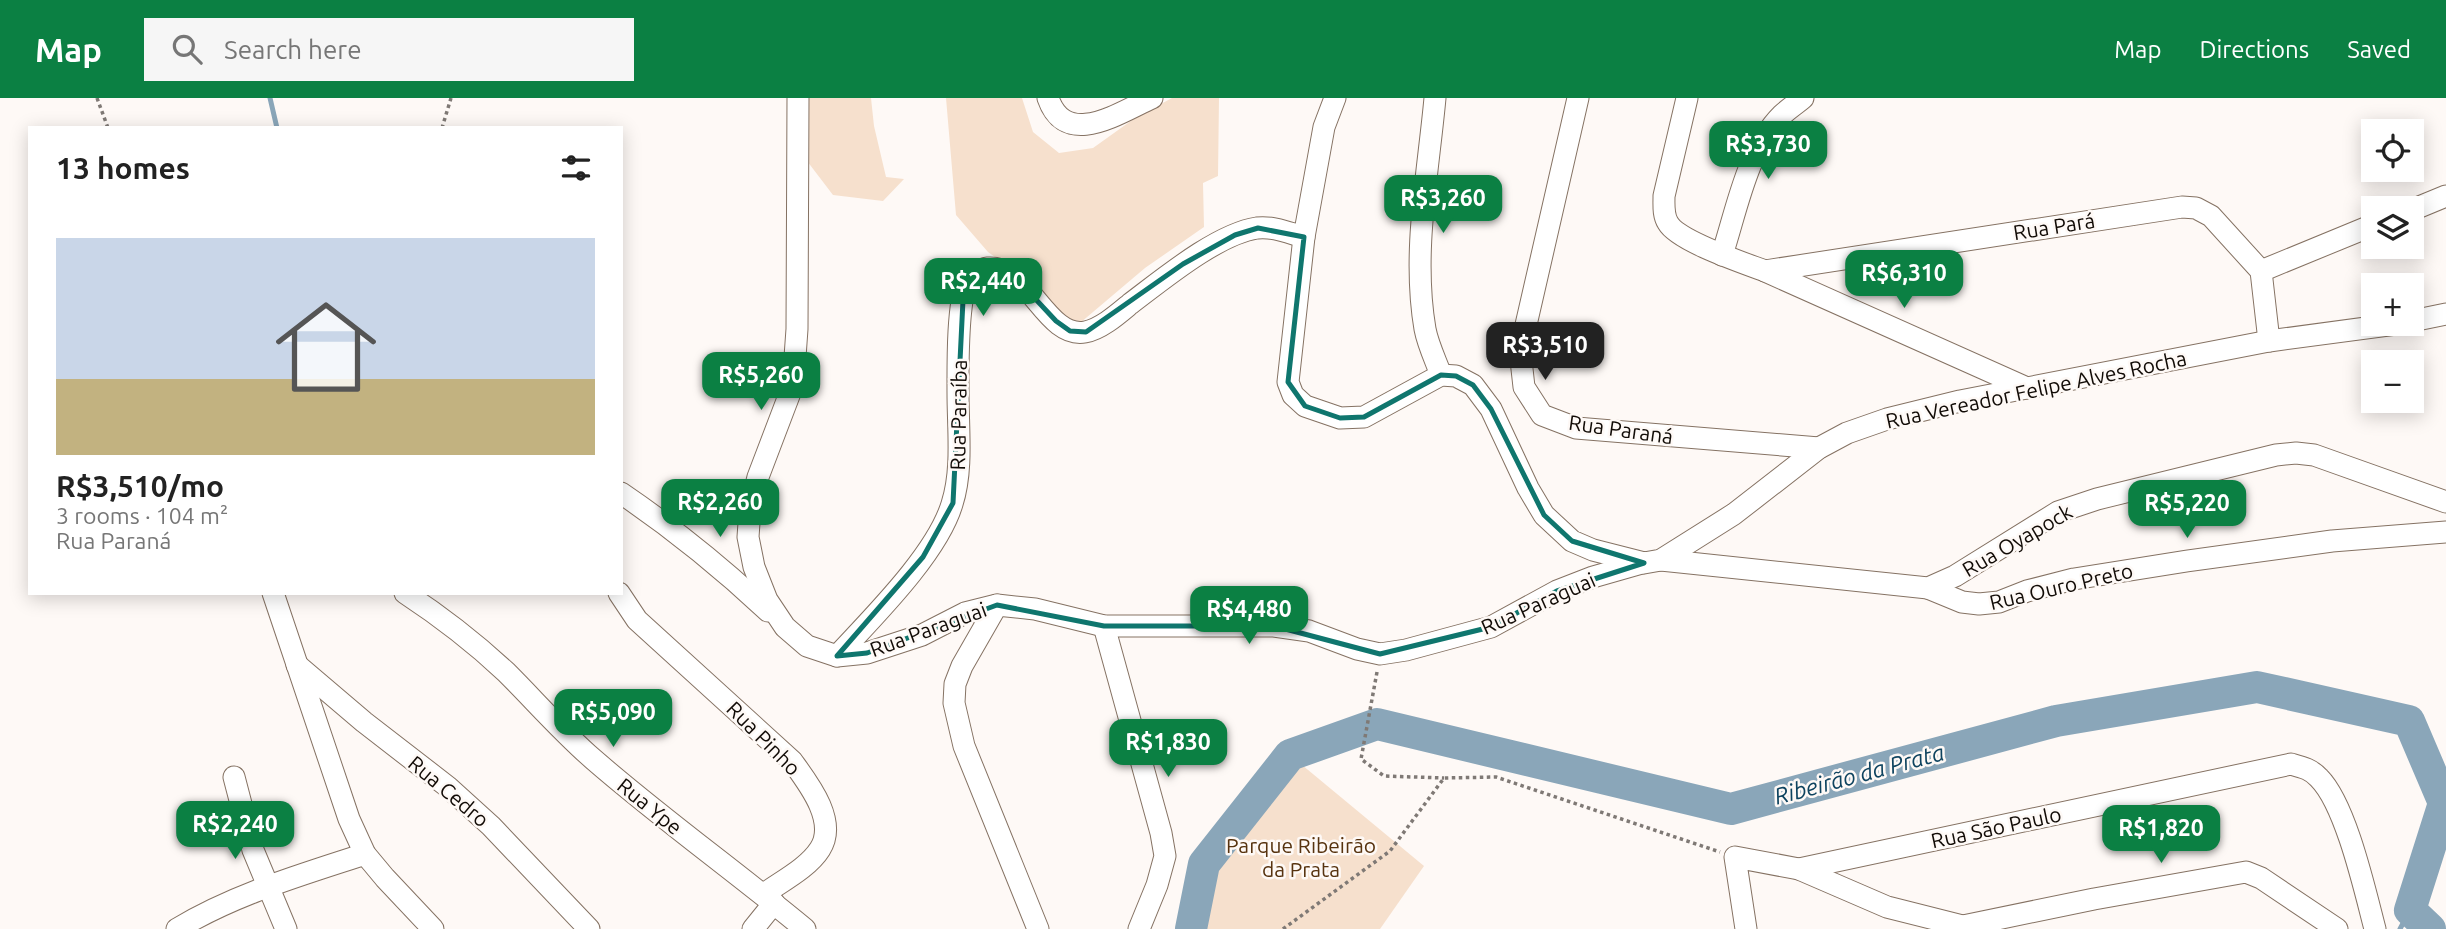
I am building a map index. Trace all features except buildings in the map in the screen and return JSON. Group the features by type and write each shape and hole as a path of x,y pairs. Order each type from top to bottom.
{"street":[{"name":"Rua Paraguai","path":"798,98 797,329 793,385 758,477 750,509 748,537 754,567 767,600 785,627 807,646 837,656 867,653 922,635 965,613 997,605 1035,609 1104,626 1274,626 1309,631 1357,649 1380,654 1406,650 1491,627 1557,591 1593,577 1653,561"},
{"path":"1048,98 1060,118 1071,124 1084,126 1152,98"},
{"path":"1335,98 1324,127 1304,237 1288,382 1293,396 1305,406 1340,418 1364,417 1441,375 1456,376 1473,385 1491,409 1528,488 1544,515 1572,541 1593,550 1653,561 1928,588"},
{"path":"1435,98 1420,280 1425,332 1441,375"},
{"name":"Rua Paraná","path":"1578,98 1520,351 1524,387 1542,415 1576,428 1819,447"},
{"name":"Rua Pará","path":"1687,98 1664,197 1664,212 1669,224 1677,232 1722,255 1765,271 2182,207 2196,208 2211,216 2261,271"},
{"path":"1722,255 1762,140 1781,115 1803,98"},
{"path":"2424,205 2446,196"},
{"name":"Rua Paraíba","path":"837,656 923,557 942,529 953,503 958,470 958,365 963,300 968,280 981,269 998,267 1014,276 1063,326 1070,331 1086,332 1122,311 1183,264 1235,235 1258,228 1280,230 1304,237"},
{"path":"2269,341 2261,271 2361,230"},
{"path":"1765,271 2027,388"},
{"path":"2424,319 2446,314"},
{"name":"Rua Vereador Felipe Alves Rocha","path":"1653,561 1734,514 1819,447 1847,433 1887,419 1960,401 2269,341 2361,329"},
{"name":"Rua Oyapock","path":"1928,588 1955,576 2057,512 2097,499 2276,456 2296,453 2314,455 2446,502"},
{"path":"623,494 667,524 721,567 785,627"},
{"name":"Rua Ouro Preto","path":"1928,588 1962,602 1999,602 2027,591 2099,575 2332,541 2446,532"},
{"path":"275,595 349,819 365,854 433,929"},
{"name":"Rua Ype","path":"408,595 433,612 503,670 590,756 658,814 805,929"},
{"name":"Rua Pinho","path":"620,595 637,620 792,761 810,787 825,822 825,837 820,850 769,899 753,929"},
{"path":"997,605 962,666 955,684 954,703 964,746 1038,929"},
{"path":"1104,626 1165,856 1157,885 1139,929"},
{"name":"Rua Cedro","path":"297,665 363,722 448,787 589,929"},
{"name":"Rua São Paulo","path":"1799,869 2291,764 2307,768 2320,779 2333,797 2354,852 2375,929"},
{"path":"234,777 253,850 286,929"},
{"path":"177,929 268,886 365,854"},
{"path":"1746,929 1735,858 1799,869 1887,907 1969,928 2094,899 2246,872 2261,878 2337,929"}],"path":[{"path":"97,98 107,126"},
{"path":"443,126 451,98"},
{"path":"1374,692 1362,760 1384,776 1496,777 1735,858"},
{"path":"1283,929 1390,850 1444,778"}],"highlighted area":[{"path":"1258,228 1304,237 1288,382 1305,406 1340,418 1364,417 1441,375 1456,376 1473,385 1491,409 1544,515 1572,541 1644,563 1557,591 1491,627 1380,654 1274,626 1104,626 997,605 867,653 837,656 923,557 953,503 963,300 968,280 981,269 997,267 1014,276 1056,321 1070,331 1086,332 1183,264 1235,235"}],"green space":[{"path":"803,98 871,98 874,126 886,177 904,179 883,201 833,195 804,157"},
{"path":"946,98 1022,98 1033,132 1059,153 1093,148 1135,118 1172,98 1219,98 1218,176 1203,183 1204,227 1145,268 1080,323 1064,320 1020,275 988,252 956,215"},
{"name":"Parque Ribeirão da Prata","path":"1290,755 1424,866 1380,929 1191,929 1204,864"}],"waterway":[{"path":"270,98 277,126"},
{"name":"Ribeirão da Prata","path":"1191,929 1204,864 1290,755 1377,724 1731,809 2056,721 2257,687 2409,721 2444,803 2410,910 2430,929"},
{"path":"2400,929 2410,910"}]}
